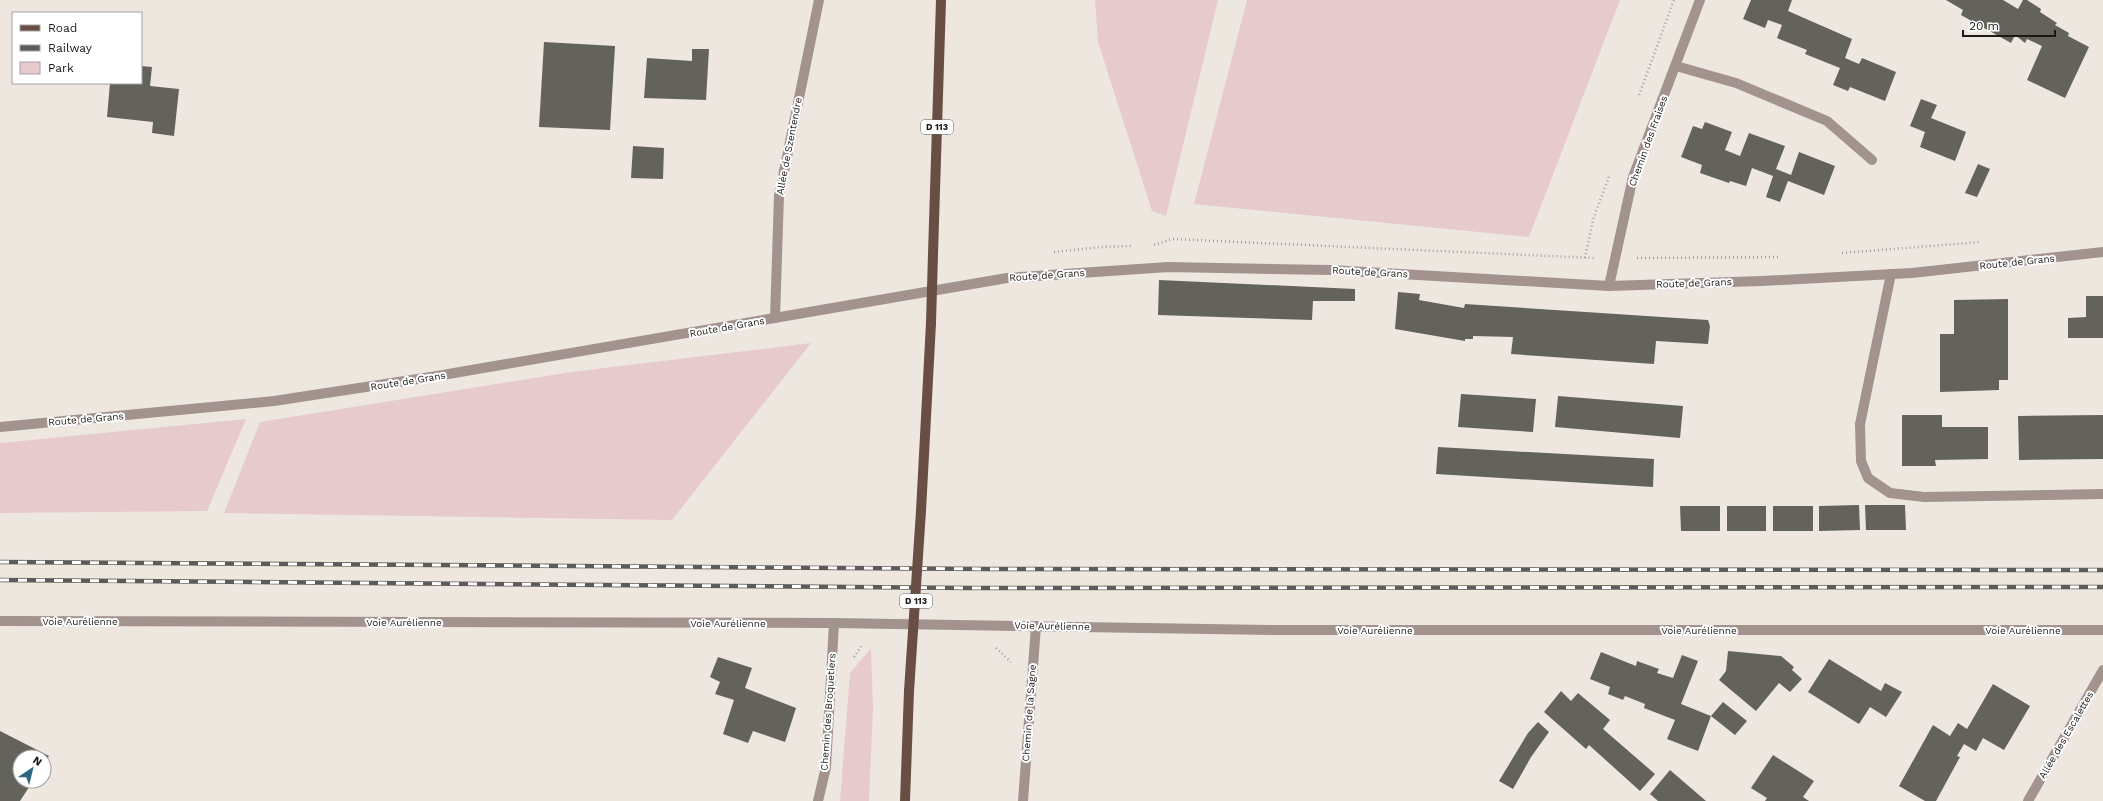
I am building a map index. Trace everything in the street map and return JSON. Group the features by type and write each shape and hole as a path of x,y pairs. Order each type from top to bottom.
{"main road":[{"name":"D 113","path":"905,801 909,691 921,511 931,323 941,0"}],"street":[{"name":"Allée de Szentendre","path":"775,318 779,196 819,0"},
{"name":"Chemin des Fraises","path":"1609,286 1633,177 1700,0"},
{"path":"1676,66 1736,83 1827,121 1872,160"},
{"name":"Route de Grans","path":"0,427 274,401 431,377 1007,278 1168,267 1331,270 1609,286 1891,274 2103,252"},
{"path":"1891,274 1860,424 1861,461 1868,478 1890,492 1924,497 2103,494"},
{"name":"Voie Aurélienne","path":"0,621 834,623 1272,630 2103,630"},
{"name":"Chemin des Broquetiers","path":"818,801 826,767 834,623"},
{"name":"Chemin de la Sagne","path":"1023,801 1036,626"},
{"name":"Allée des Escalettes","path":"2028,801 2103,670"}],"path":[{"path":"1841,254 1947,245"},
{"path":"1636,258 1786,257"},
{"path":"852,660 863,642"},
{"path":"994,647 1000,650 1012,662 1012,668"}],"green space":[{"path":"1095,0 1218,0 1166,216 1152,211 1098,42"},
{"path":"1247,0 1620,0 1529,237 1194,204"},
{"path":"811,343 672,520 224,513 260,422 571,372"},
{"path":"246,419 207,511 0,513 0,443"},
{"path":"871,648 873,708 869,801 840,801 850,673"}],"building":[{"path":"1751,0 1792,0 1788,11 1852,39 1845,58 1859,64 1862,58 1896,72 1885,101 1850,87 1848,91 1833,85 1840,68 1805,54 1807,50 1777,38 1782,25 1768,20 1765,28 1743,19"},
{"path":"1946,0 2003,0 2018,9 2023,0 2027,0 2041,9 2040,12 2057,23 2055,25 2069,33 2068,36 2089,47 2065,98 2027,80 2042,46 2027,39 2025,43 2015,35 2011,43 1961,15 1963,10"},
{"path":"544,42 615,46 610,130 539,127"},
{"path":"692,49 709,49 706,100 644,98 647,58 692,61"},
{"path":"142,66 152,67 150,86 179,89 174,136 152,133 153,122 107,117 110,84 142,84"},
{"path":"1921,99 1937,105 1931,118 1966,132 1955,161 1920,147 1925,132 1910,126"},
{"path":"1705,122 1732,132 1725,150 1740,156 1749,133 1785,146 1776,169 1791,175 1799,152 1835,166 1824,195 1788,181 1780,202 1766,197 1773,176 1752,168 1746,186 1730,181 1729,183 1700,173 1702,165 1681,157 1693,126 1702,129"},
{"path":"633,146 664,148 663,179 631,178"},
{"path":"1978,164 1990,169 1977,197 1965,193"},
{"path":"1159,280 1355,289 1355,301 1313,301 1312,320 1158,315"},
{"path":"1398,292 1420,294 1419,300 1464,308 1465,304 1708,320 1710,326 1708,344 1656,341 1654,364 1511,354 1513,337 1473,336 1473,339 1465,339 1465,341 1395,329"},
{"path":"2086,296 2103,296 2103,338 2068,338 2068,318 2086,317"},
{"path":"2008,299 2008,380 1999,380 1999,390 1940,392 1940,334 1954,334 1954,300"},
{"path":"1461,394 1536,399 1533,432 1458,427"},
{"path":"1558,396 1683,406 1680,438 1555,427"},
{"path":"1902,415 1942,415 1942,427 1988,427 1988,459 1935,460 1936,466 1902,466"},
{"path":"2103,415 2103,459 2019,460 2018,416"},
{"path":"1438,447 1654,459 1653,487 1436,474"},
{"path":"1859,505 1860,530 1819,531 1819,506"},
{"path":"1865,505 1905,505 1906,530 1866,530"},
{"path":"1680,506 1720,506 1720,531 1681,531"},
{"path":"1727,506 1766,506 1766,531 1727,531"},
{"path":"1773,506 1813,506 1813,531 1773,531"},
{"path":"1728,651 1781,656 1794,667 1792,670 1802,679 1790,692 1779,683 1756,711 1719,680 1726,671"},
{"path":"1601,652 1636,666 1637,661 1659,669 1657,673 1673,678 1682,655 1698,661 1681,704 1711,716 1698,751 1667,739 1675,720 1644,708 1645,704 1625,696 1623,700 1608,694 1610,687 1590,679"},
{"path":"718,657 752,668 745,688 796,708 785,742 753,731 748,743 723,734 734,700 715,694 720,682 710,677"},
{"path":"1829,659 1881,691 1885,683 1902,692 1886,717 1870,707 1859,724 1808,692"},
{"path":"1993,684 2030,706 2004,750 1983,738 1976,751 1964,744 1957,756 1960,757 1936,801 1925,801 1899,786 1933,725 1950,736 1958,723 1967,729"},
{"path":"1561,691 1571,701 1578,693 1610,720 1603,729 1655,774 1640,791 1589,745 1586,749 1544,712"},
{"path":"1723,702 1747,721 1735,735 1711,716"},
{"path":"1538,722 1549,732 1531,757 1513,789 1499,781 1528,733"},
{"path":"0,731 35,749 12,749 12,789 28,789 20,801 0,801"},
{"path":"1773,755 1814,781 1803,797 1809,801 1765,801 1767,798 1751,788"},
{"path":"1670,770 1706,801 1658,801 1650,794"}],"railway":[{"path":"0,562 990,569 2103,570"},
{"path":"0,580 971,588 2103,587"}]}
